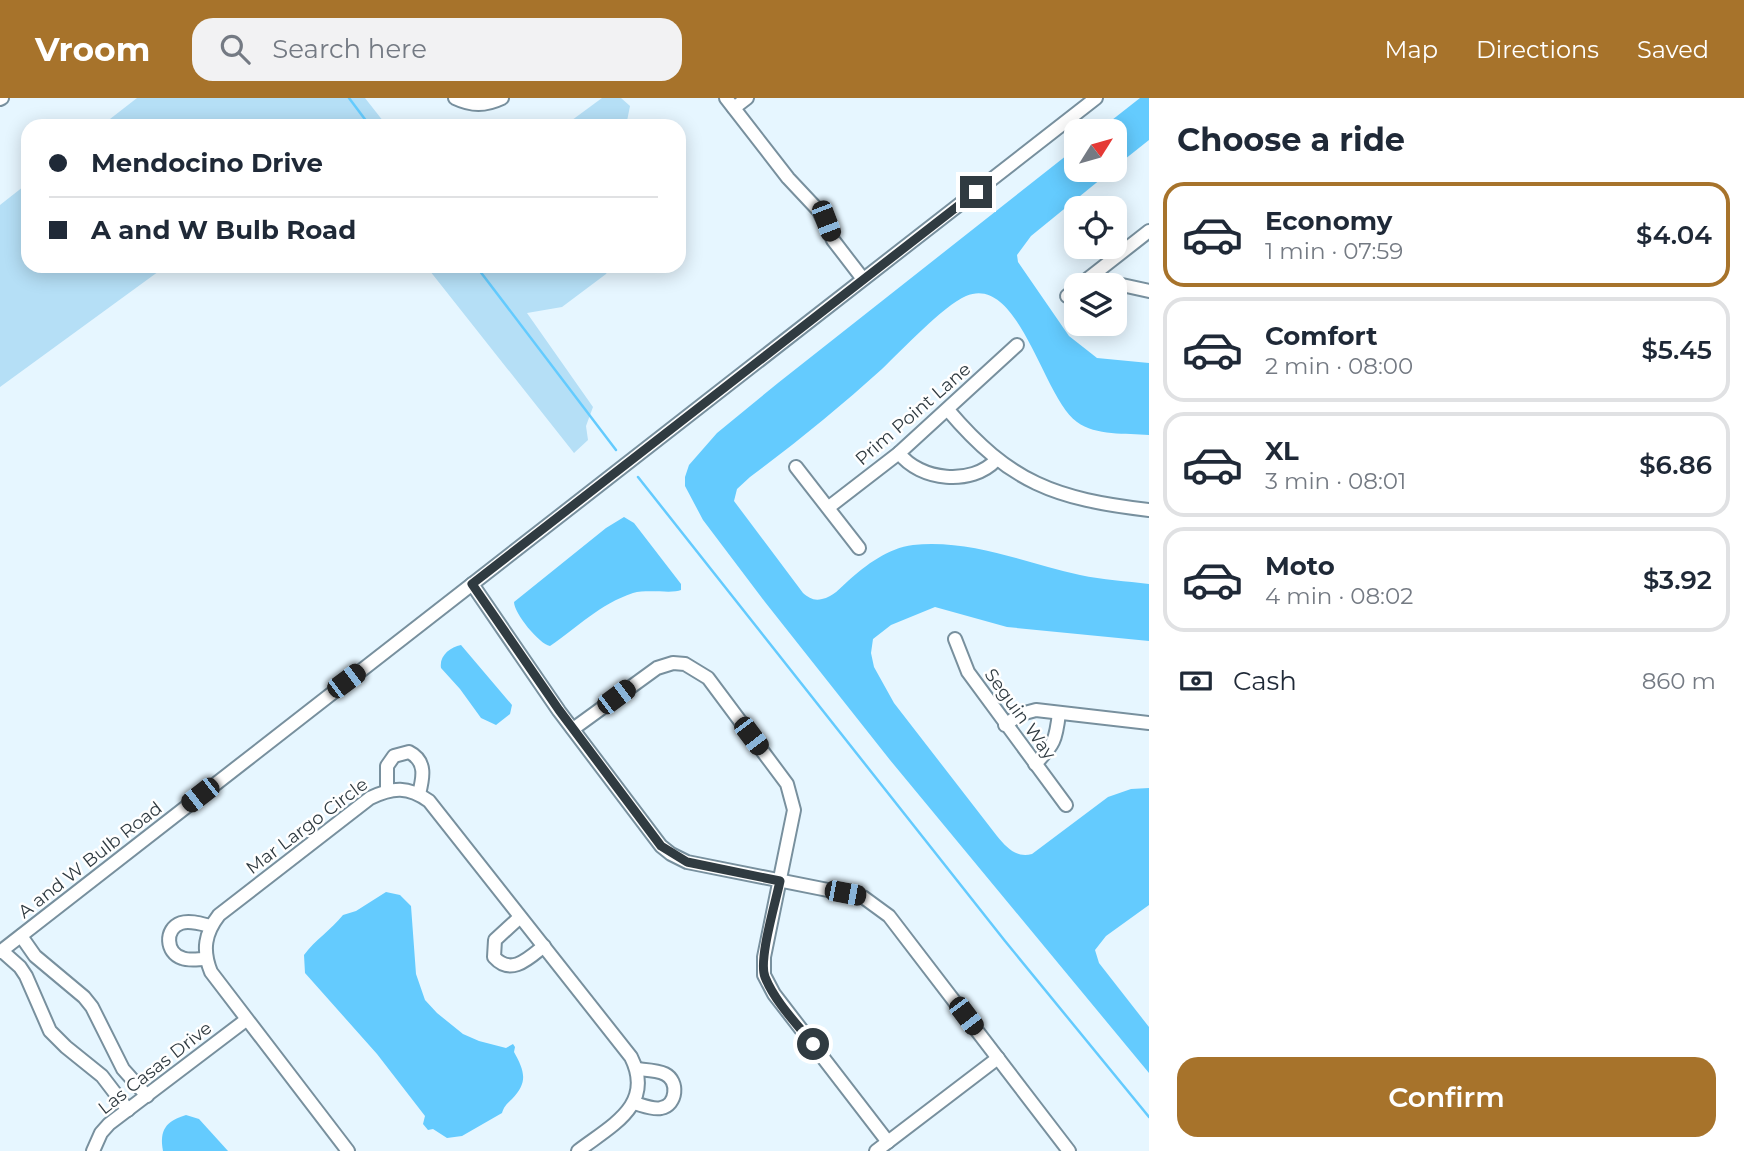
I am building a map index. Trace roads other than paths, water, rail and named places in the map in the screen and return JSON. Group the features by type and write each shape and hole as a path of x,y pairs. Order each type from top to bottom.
{"street":[{"path":"456,98 478,105 502,98"},
{"path":"747,98 730,103 819,211 833,240 863,279"},
{"name":"A and W Bulb Road","path":"1,952 1096,98"},
{"path":"1095,273 1149,231"},
{"path":"1127,288 1149,291"},
{"name":"Prim Point Lane","path":"829,507 899,453 1017,345"},
{"path":"947,410 996,460 1031,481 1075,499 1149,510"},
{"path":"899,453 913,468 947,476 976,475 996,460"},
{"path":"796,467 859,548"},
{"path":"472,584 573,729 661,846 687,862 863,897 873,902 889,916 1069,1151"},
{"name":"Seguin Way","path":"955,639 968,672 1066,805"},
{"path":"573,729 657,668 673,663 685,664 708,678 788,784 794,810 764,957 764,975 774,994 888,1142"},
{"path":"1005,725 1021,714 1036,710 1149,723"},
{"path":"1035,764 1051,747 1057,732 1059,713"},
{"path":"387,790 387,766 394,757 410,752 416,756 422,766 419,794 429,801 631,1057 637,1069 638,1092 634,1103 626,1114 579,1151"},
{"name":"Mar Largo Circle","path":"210,926 219,915 357,807 387,790 398,788 419,794"},
{"path":"520,917 495,940 494,957 507,967 513,967 544,946"},
{"path":"206,959 182,958 173,952 168,942 171,931 181,923 210,926 205,939 206,959 211,972 348,1151"},
{"path":"21,936 35,956 84,997 92,1007 123,1069 147,1096"},
{"path":"1,952 20,967 26,976 50,1031 102,1076 128,1110"},
{"name":"Las Casas Drive","path":"93,1151 101,1133 246,1020"},
{"path":"876,1151 998,1058"},
{"path":"634,1103 654,1108 666,1107 674,1099 675,1088 665,1074 637,1069"}],"water":[{"path":"1140,98 1149,98 1149,140 1127,157 1127,119 1113,119"},
{"path":"1064,157 1064,182 1097,182 1080,196 1064,196 1064,209 1031,236 1017,255 1018,262 1064,329 1064,336 1069,336 1097,358 1149,363 1149,435 1102,432 1077,422 1065,409 1015,319 1001,303 985,294 966,296 935,318 834,411 750,477 737,489 734,501 803,593 814,599 833,594 886,553 913,545 935,544 998,553 1080,575 1149,584 1149,641 1007,627 935,607 891,625 873,639 871,653 874,667 894,703 997,836 1008,848 1021,855 1032,854 1108,797 1131,789 1149,788 1149,905 1106,936 1095,950 1099,963 1149,1027 1149,1073 890,760 703,520 685,486 689,465 717,433"},
{"path":"624,517 634,523 681,584 681,590 633,593 600,610 550,646 545,644 522,620 514,602 606,528"},
{"path":"461,645 512,705 510,714 496,725 481,718 441,668 446,653"},
{"path":"386,892 400,895 411,906 416,974 425,1000 463,1034 506,1048 513,1044 515,1047 514,1052 523,1076 521,1087 502,1113 462,1136 447,1138 433,1129 428,1130 423,1124 425,1116 377,1054 305,973 304,955 313,944 343,915 356,911"},
{"path":"186,1115 199,1119 228,1151 163,1151 162,1137 166,1127 173,1120"}],"waterway":[{"path":"349,98 365,119"},
{"path":"481,273 616,450"},
{"path":"638,477 1005,941 1149,1117"}]}
